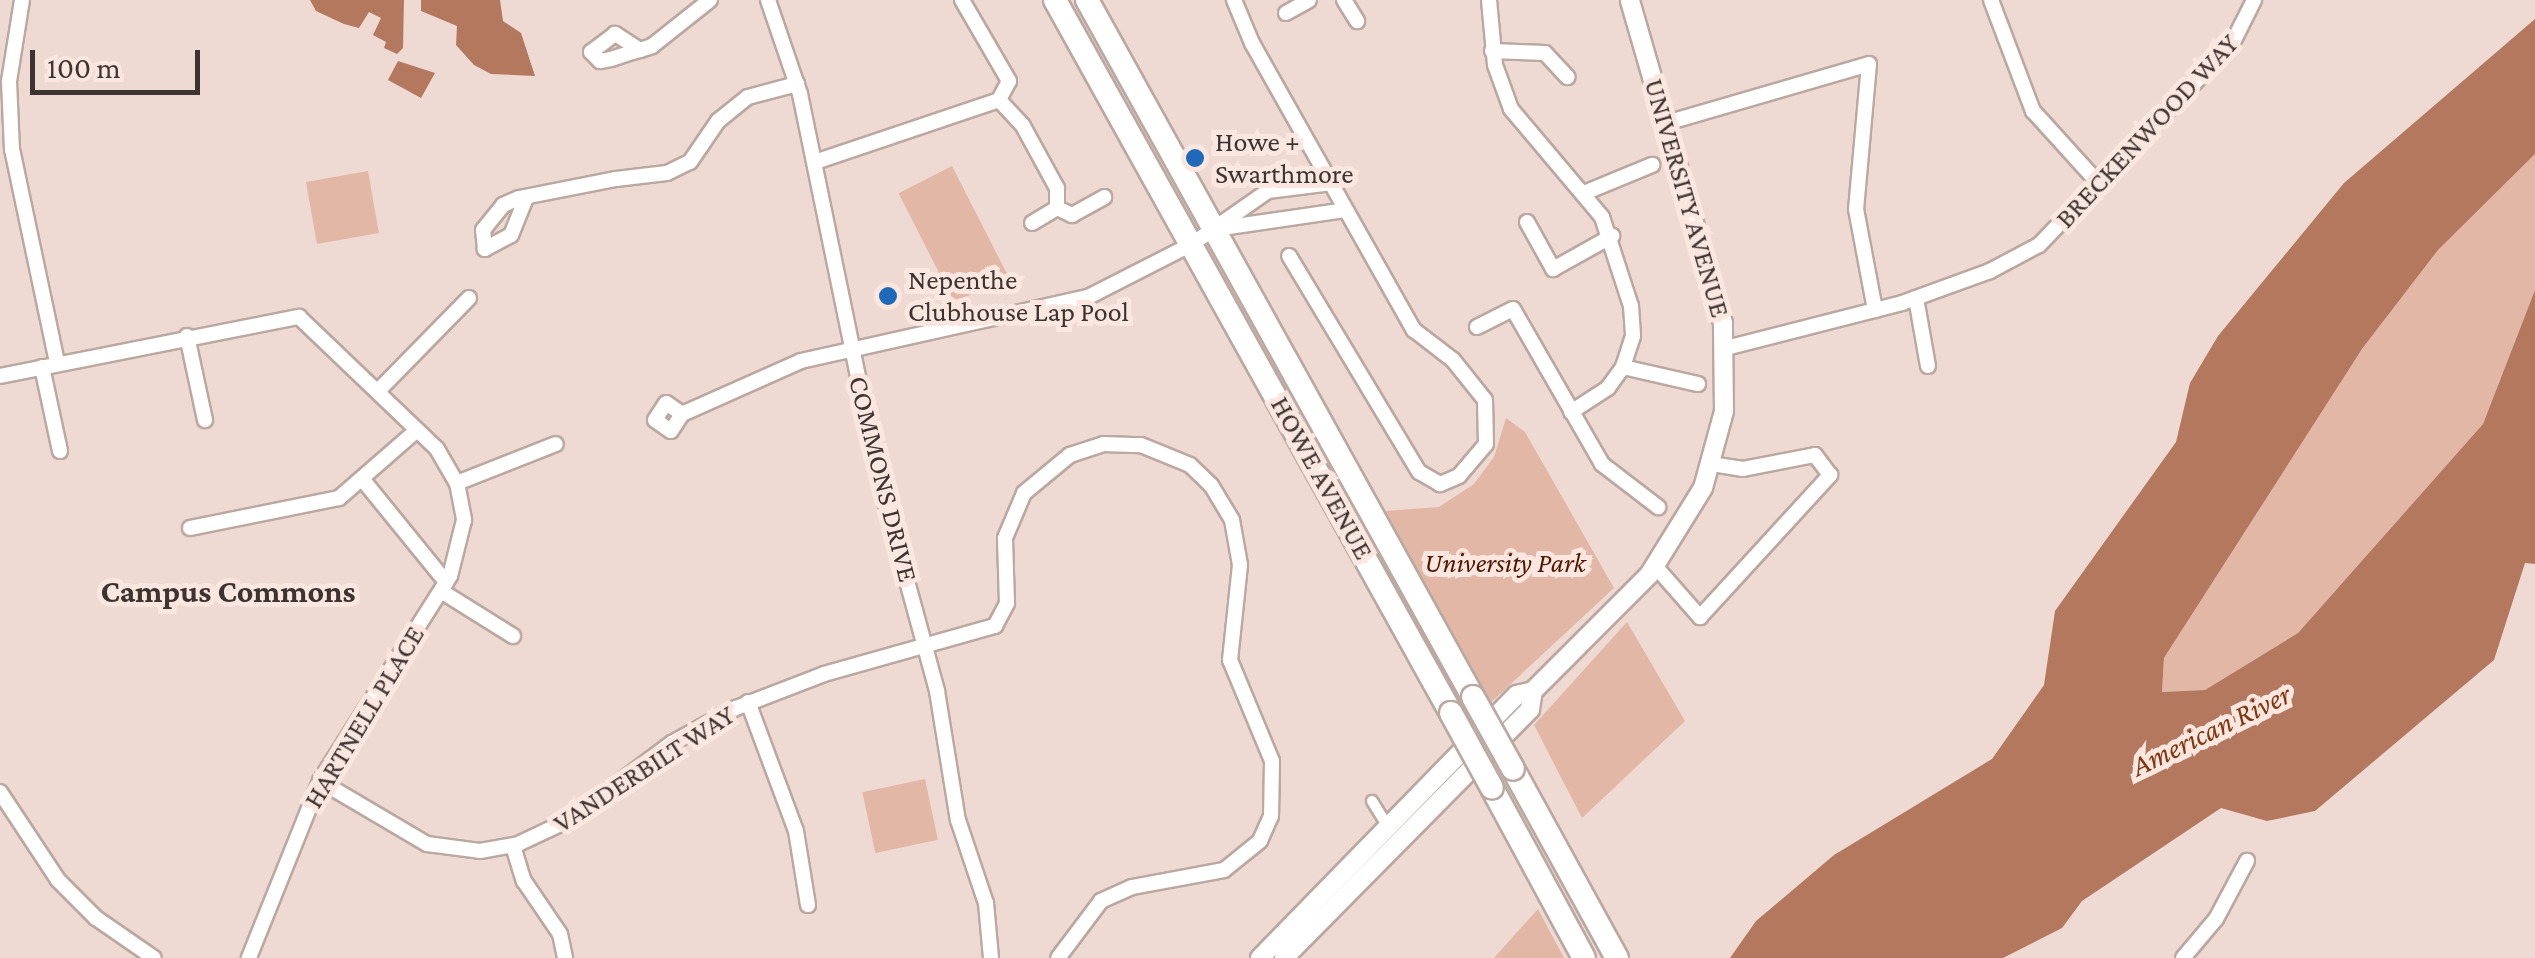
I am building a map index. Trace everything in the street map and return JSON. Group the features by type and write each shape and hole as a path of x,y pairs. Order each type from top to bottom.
{"main road":[{"name":"HOWE AVENUE","path":"1055,0 1584,958"},
{"name":"HOWE AVENUE","path":"1087,0 1617,958"}],"street":[{"path":"22,0 11,53 4,122 57,363"},
{"path":"640,50 710,0"},
{"name":"COMMONS DRIVE","path":"768,0 798,84 891,527 927,646 958,820 990,921 991,958"},
{"path":"814,162 903,129 938,124 967,107 999,100 1009,81 962,0"},
{"path":"1234,0 1414,330 1453,360 1485,400 1486,444 1459,476 1440,484 1419,472 1289,256"},
{"path":"1286,13 1309,0"},
{"path":"1344,0 1357,22"},
{"path":"1489,0 1492,52 1502,88 1526,132 1584,194 1612,236 1633,320 1623,367 1596,398 1571,412"},
{"name":"UNIVERSITY AVENUE","path":"1284,958 1523,716 1532,692 1656,567 1686,522 1712,464 1724,411 1726,348 1716,291 1630,0"},
{"path":"1991,0 2033,111 2100,186"},
{"name":"BRECKENWOOD WAY","path":"1726,348 1916,298 2012,261 2059,228 2232,44 2254,0"},
{"path":"1492,52 1545,53 1567,77"},
{"path":"1666,123 1869,64 1856,209 1875,310"},
{"path":"526,198 667,172 690,162 718,121 748,96 798,84"},
{"path":"999,100 1023,126 1057,188 1057,208"},
{"path":"1584,194 1652,165"},
{"path":"682,414 790,365 1088,297 1192,244 1268,191 1332,183"},
{"path":"1057,208 1072,215 1104,197"},
{"path":"1032,222 1057,208"},
{"path":"1214,229 1346,210"},
{"path":"1527,222 1553,270 1612,236"},
{"path":"378,392 470,298"},
{"path":"1916,298 1928,366"},
{"path":"1477,327 1513,309 1602,464 1658,508"},
{"path":"0,376 187,336 299,317 417,430 457,483 556,444"},
{"path":"187,336 205,420"},
{"path":"42,367 60,451"},
{"path":"1623,367 1698,384"},
{"path":"190,528 268,508 320,504 362,480 417,430"},
{"name":"VANDERBILT WAY","path":"320,781 427,844 465,851 513,846 568,820 672,743 748,702 999,622 1007,603 1002,557 1014,511 1036,479 1070,455 1122,443 1172,454 1211,485 1232,520 1240,565 1230,660 1272,761 1266,830 1250,853 1213,876 1132,888 1101,900 1058,958"},
{"path":"1656,567 1676,582 1700,617 1830,475 1816,455 1744,469 1712,464"},
{"path":"362,480 444,586 513,636"},
{"name":"HARTNELL PLACE","path":"249,958 320,781 444,586 463,539 457,483"},
{"name":"UNIVERSITY AVENUE","path":"1260,958 1517,695 1532,692"},
{"name":"VANDERBILT WAY","path":"748,702 796,831 808,906"},
{"path":"0,792 68,890 154,958"},
{"path":"1372,801 1388,828"},
{"path":"513,846 524,881 560,934 565,958"},
{"path":"2182,958 2216,919 2246,861"}],"green space":[{"path":"2535,154 2535,290 2483,424 2298,633 2205,690 2162,692 2164,658 2362,349 2438,250"},
{"path":"952,166 1008,276 954,303 899,193"},
{"path":"368,171 379,233 317,244 306,182"},
{"name":"University Park","path":"1506,418 1525,432 1614,588 1488,705 1385,511 1439,507 1474,484 1494,457"},
{"path":"1627,622 1685,721 1582,818 1534,725"},
{"path":"925,779 938,840 875,853 862,792"},
{"path":"1538,909 1564,958 1494,958"}],"water":[{"path":"310,0 404,0 403,48 397,54 384,48 386,42 373,35 381,18 369,12 359,28 316,11"},
{"path":"421,0 500,0 503,21 521,33 535,76 491,74 474,65 456,45 457,26 421,11"},
{"name":"American River","path":"2535,19 2535,154 2438,250 2362,349 2164,658 2162,692 2205,690 2298,633 2483,424 2535,290 2535,564 2525,563 2494,660 2315,811 2267,821 2221,808 2082,901 2062,928 2003,958 1730,958 1756,921 1834,855 1992,759 2044,685 2055,611 2176,442 2190,383 2218,336 2344,183"},
{"path":"398,61 435,73 421,98 388,80"}],"place":[{"name":"Howe + Swarthmore","path":"1195,158"},
{"name":"Nepenthe Clubhouse Lap Pool","path":"888,296"}],"district":[{"name":"Campus Commons","path":"228,591"}]}
